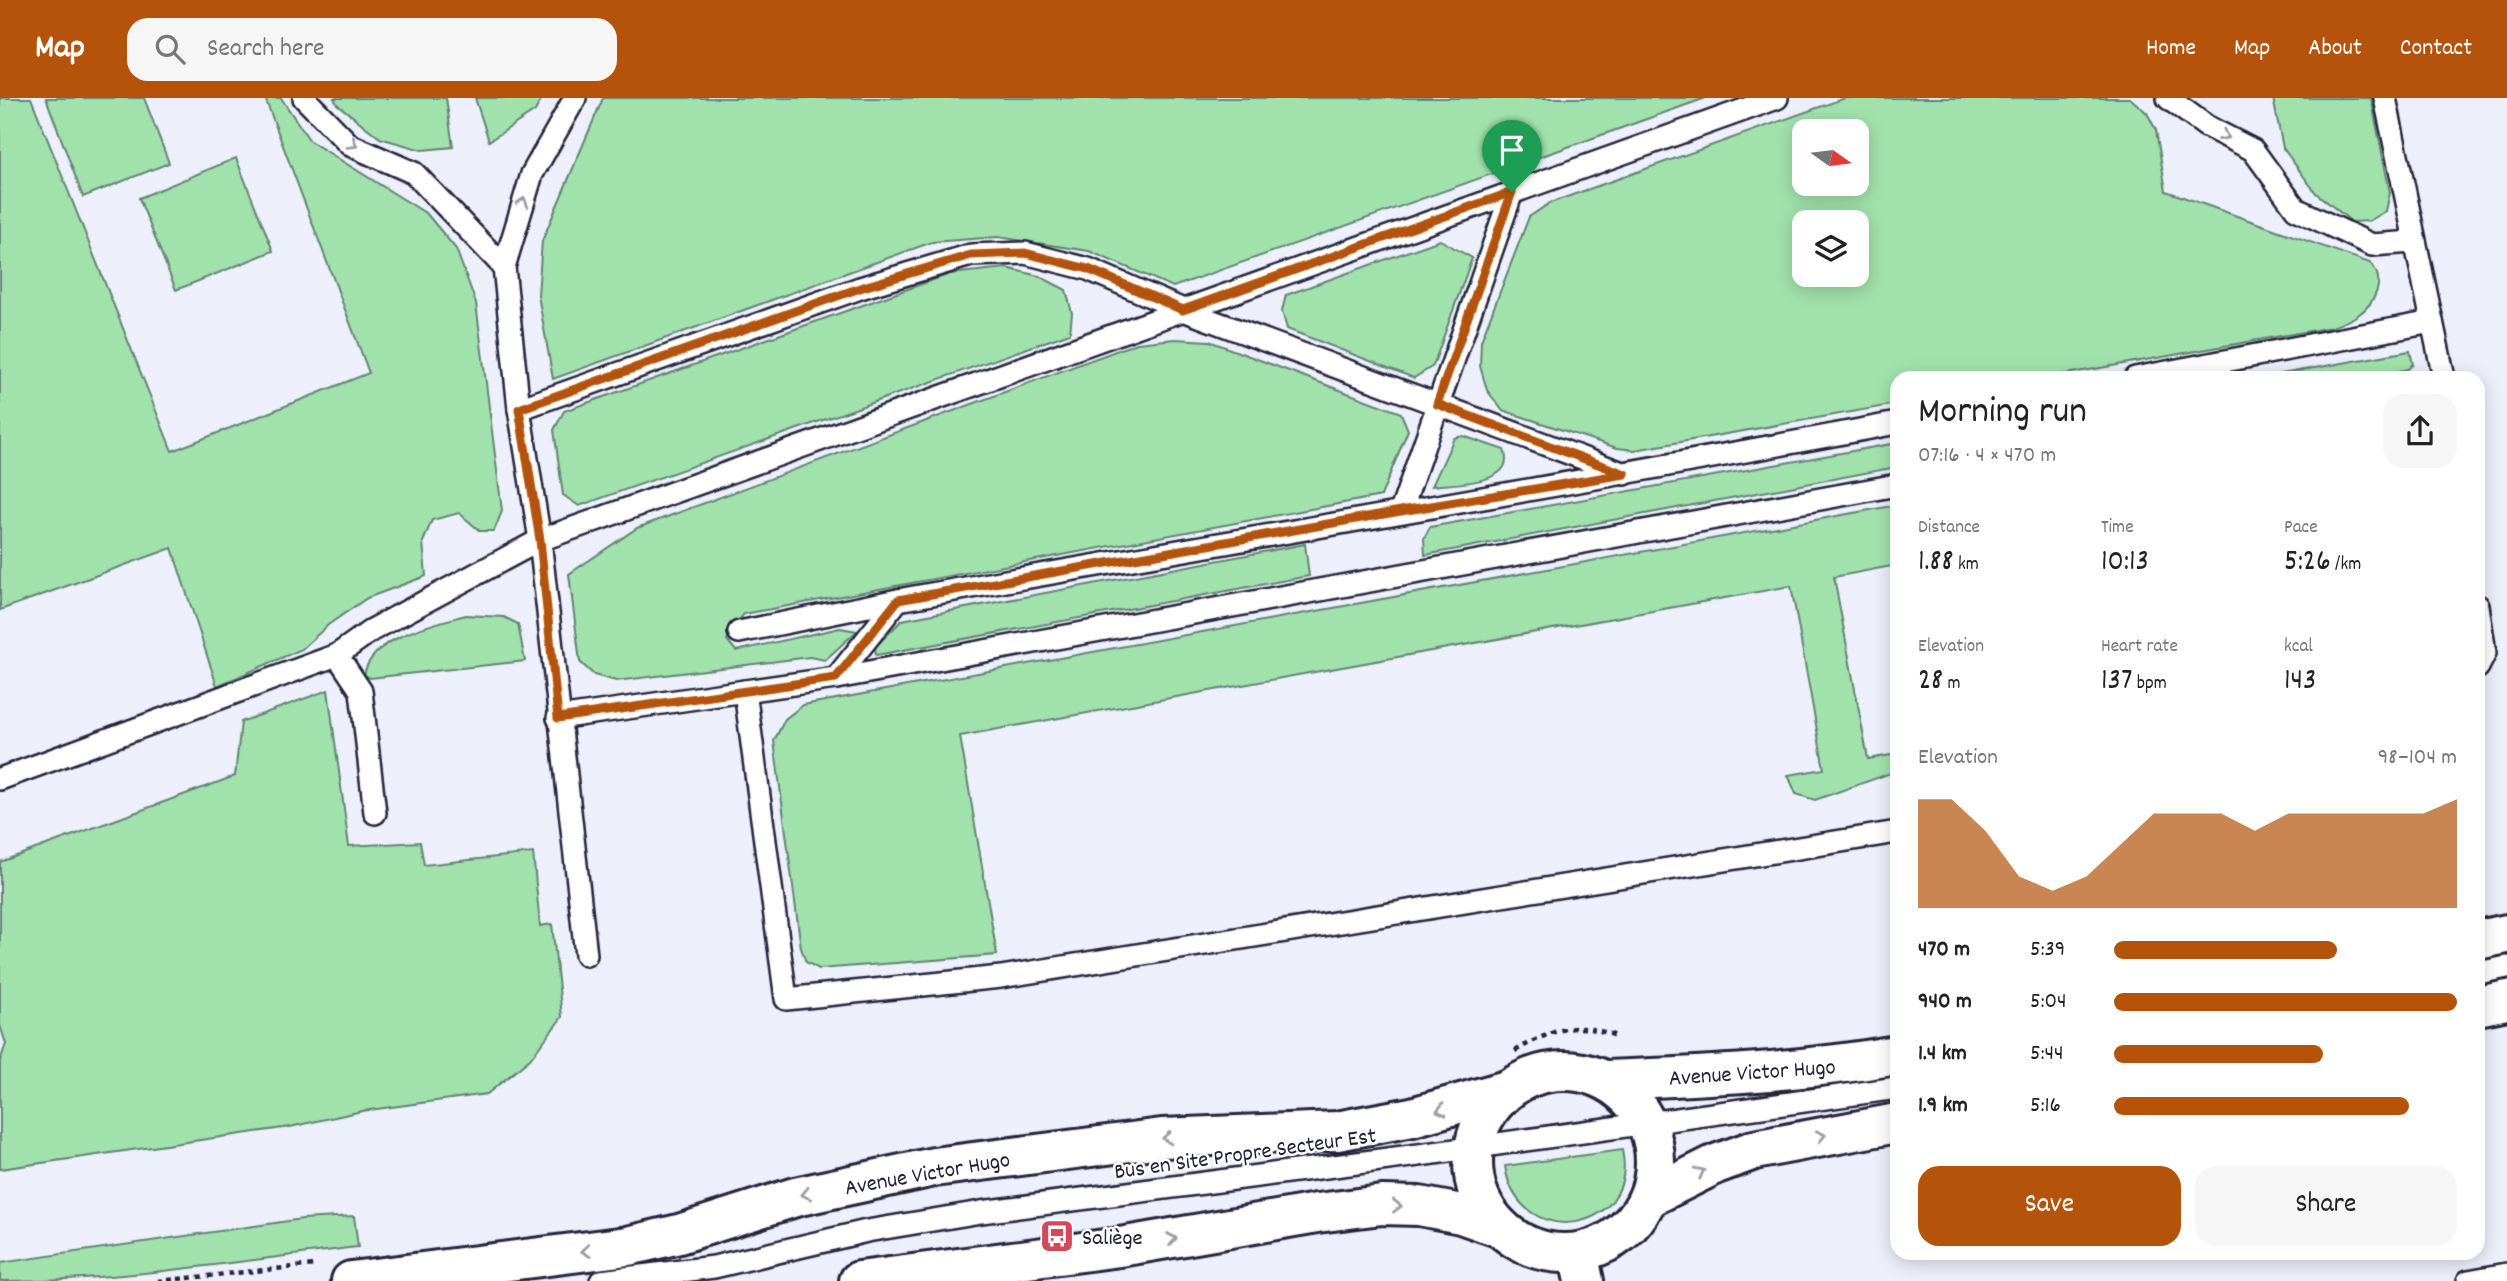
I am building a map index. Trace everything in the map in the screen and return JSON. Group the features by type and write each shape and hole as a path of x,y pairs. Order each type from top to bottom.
{"street":[{"path":"2485,939 2507,934"},
{"path":"2485,1005 2507,1000"},
{"name":"Avenue Victor Hugo","path":"351,1281 628,1246 679,1234 795,1197 934,1167 1162,1138 1337,1131 1424,1114 1507,1090 1542,1073 1562,1070 1585,1072 1606,1080 1702,1076 1845,1064 1890,1056"},
{"path":"1507,1090 1480,1126 1474,1148 1473,1170 1478,1191 1487,1211 1501,1228 1528,1247 1553,1253 1581,1267 1600,1247 1620,1235 1636,1219 1654,1180 1654,1142 1647,1123 1630,1098 1606,1080"},
{"path":"1648,1198 1716,1164 1754,1150 1890,1124"},
{"path":"859,1281 1120,1247 1317,1213 1382,1205 1419,1206 1461,1214 1501,1228"}],"lane":[{"path":"304,98 349,145 414,173 504,267"},
{"path":"575,98 532,174 504,267 519,409 540,540 586,955"},
{"path":"0,779 337,655 372,630 540,540 1777,98"},
{"path":"2168,98 2206,127 2253,150 2296,209 2372,245 2413,242"},
{"path":"2385,98 2413,242 2442,371"},
{"path":"1401,511 1512,192"},
{"path":"519,409 860,288 971,255 1025,253 1088,269 1183,310 1625,474"},
{"path":"2172,371 2432,322"},
{"path":"739,632 898,600 1625,474 1890,424"},
{"path":"558,718 836,678 1890,486"},
{"path":"836,678 898,600"},
{"path":"337,655 360,691 374,813"},
{"path":"745,691 786,999 1001,977 1890,833"},
{"path":"2485,972 2507,967"},
{"name":"Bus en Site Propre Secteur Est","path":"601,1281 714,1267 867,1231 949,1217 1474,1148 1890,1089"},
{"path":"2468,1281 2507,1274"}],"green space":[{"path":"0,98 31,98 172,451 369,373 265,98 281,98 310,141 427,214 456,249 476,303 502,511 494,531 480,531 459,513 432,520 423,542 426,576 367,598 328,625 302,649 217,686 172,548 0,610"},
{"path":"46,98 144,98 169,163 83,197"},
{"path":"334,98 446,98 453,147 422,150 380,138 337,104"},
{"path":"475,98 542,98 535,111 489,141"},
{"path":"603,98 1706,98 1173,287 1089,251 998,237 932,242 553,379 538,295 542,241"},
{"path":"1845,98 2130,98 2147,113 2156,130 2166,191 2370,263 2378,277 2377,291 2364,310 2352,319 2332,327 2084,371 1890,371 1890,405 1635,450 1617,448 1502,410 1487,390 1480,366 1481,341 1529,217 1550,203"},
{"path":"2273,98 2371,98 2390,193 2386,211 2369,221 2352,222 2316,193 2283,148"},
{"path":"236,158 273,251 176,290 139,198"},
{"path":"1440,240 1472,258 1433,366 1414,378 1287,329 1282,311 1286,295"},
{"path":"1006,268 1039,276 1066,290 1072,313 1070,333 579,506 563,495 554,430 564,411 950,274"},
{"path":"1175,339 1209,341 1401,413 1408,430 1381,496 744,614 727,640 736,651 840,628 857,631 825,660 810,657 616,681 594,675 580,662 569,574 637,528 1137,343"},
{"path":"2410,351 2413,364 2408,369 2399,371 2297,371"},
{"path":"1463,436 1504,450 1506,461 1502,470 1482,480 1432,486 1454,438"},
{"path":"1890,444 1890,468 1425,555 1424,538 1430,527"},
{"path":"1890,506 1890,566 1834,577 1868,759 1890,755 1890,773 1815,800 1796,794 1788,775 1824,769 1791,586 960,736 997,955 819,969 806,962 801,948 774,741 785,719 803,705"},
{"path":"1305,544 1309,576 876,655 875,647 902,620"},
{"path":"466,615 504,617 518,624 525,661 370,678 364,675 369,662 378,651 391,642 421,628"},
{"path":"328,690 349,846 420,842 424,865 533,853 540,926 552,924 562,1017 530,1059 487,1094 362,1111 290,1127 0,1169 0,1061 6,1044 0,1025 0,862 235,776 241,722"},
{"path":"1622,1150 1623,1178 1613,1200 1596,1215 1575,1222 1552,1221 1531,1212 1514,1194 1505,1166"},
{"path":"354,1216 358,1247 135,1274 0,1281 0,1263 302,1219"}],"place":[{"name":"Saliège","path":"1057,1236"}],"route":[{"path":"1512,192 1437,404 1625,474 898,600 836,678 558,718 540,540 519,409 860,288 971,255 1025,253 1088,269 1183,310 1512,192"}]}
